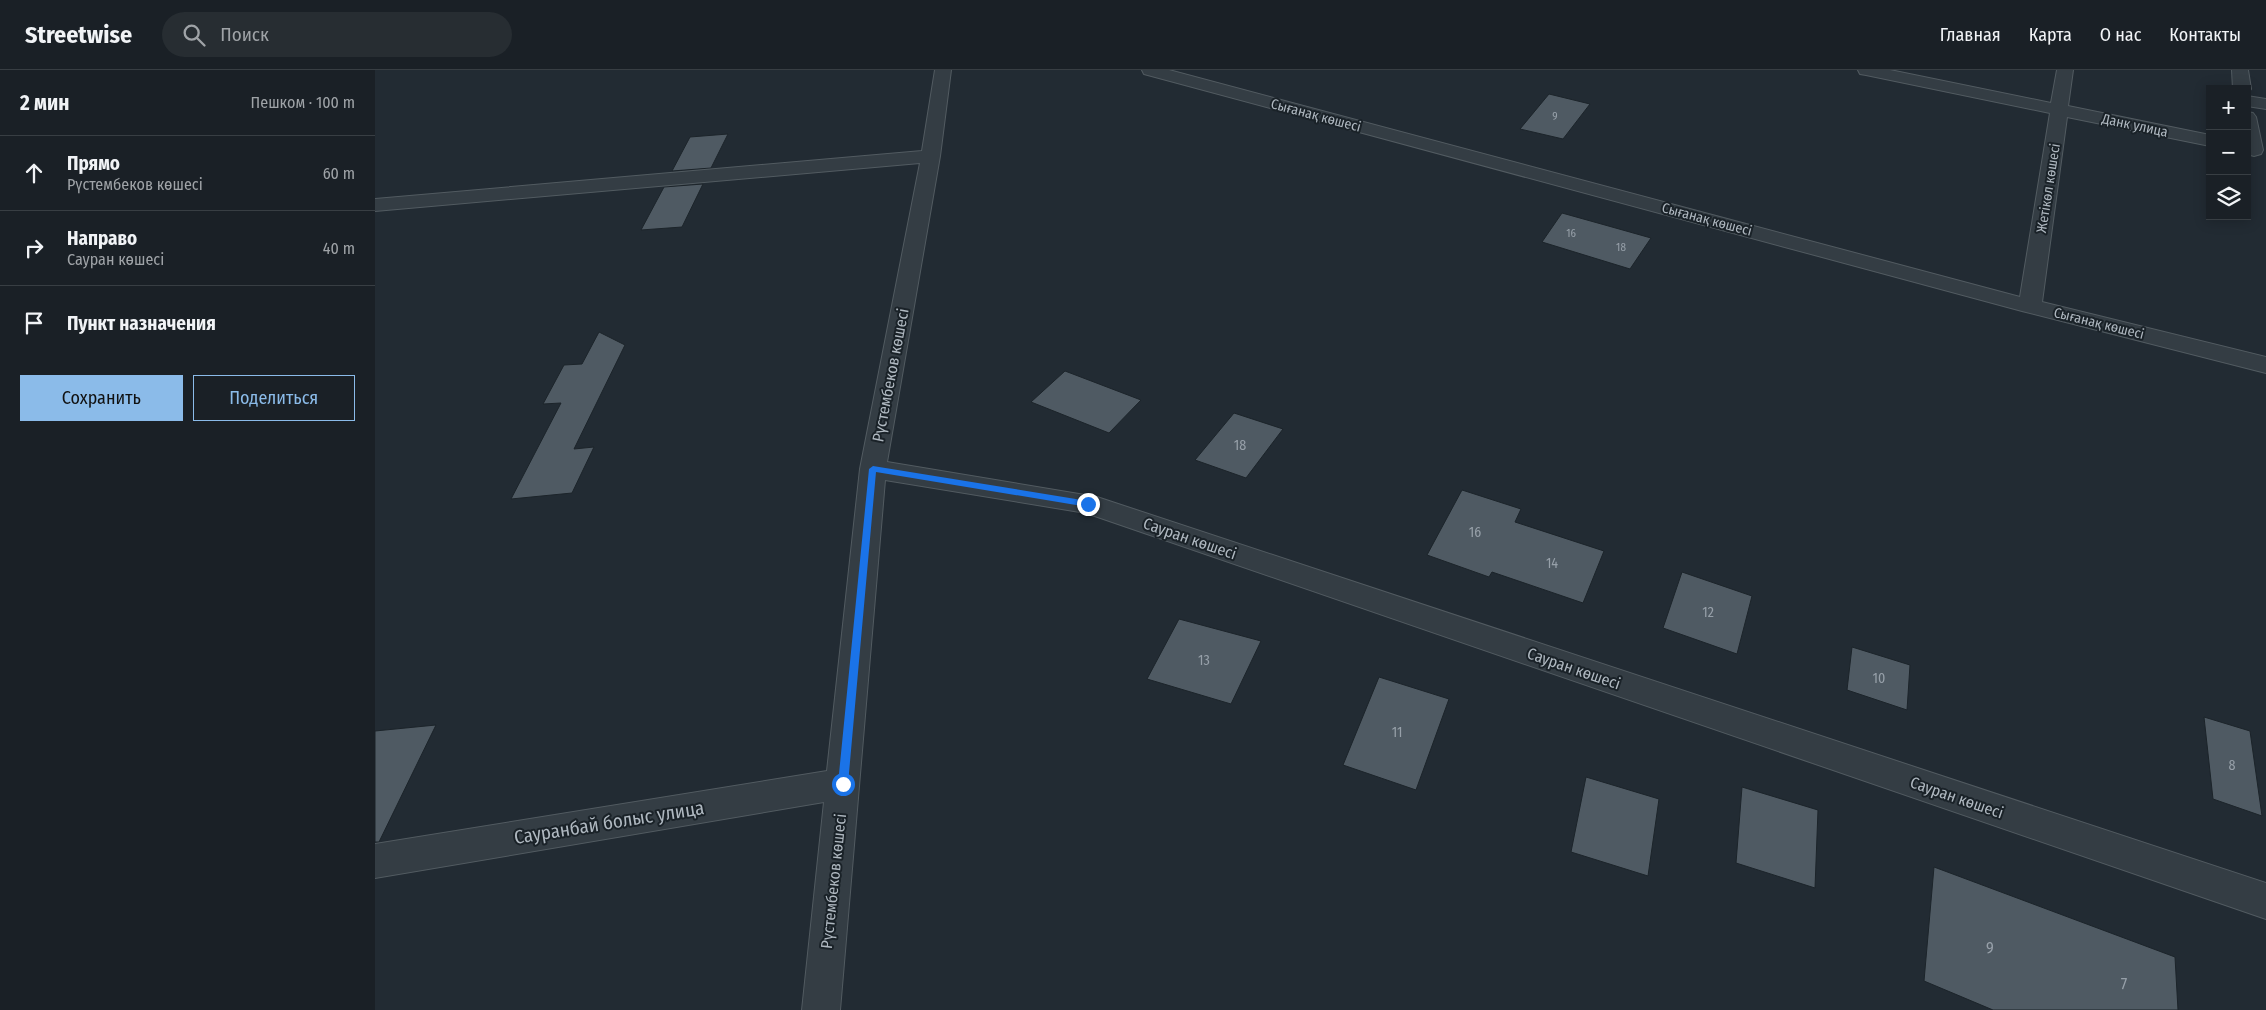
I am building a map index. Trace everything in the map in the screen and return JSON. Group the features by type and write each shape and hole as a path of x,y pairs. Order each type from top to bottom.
{"street":[{"name":"Рүстембеков көшесі","path":"821,1010 873,469 931,156 943,70"},
{"name":"Сығанақ көшесі","path":"1150,70 2030,306 2266,364"},
{"name":"Данк улица","path":"1867,70 2206,140"},
{"name":"Жетікөл көшесі","path":"2030,306 2065,70"},
{"path":"2240,70 2242,85"},
{"path":"2251,102 2266,104"},
{"path":"2251,130 2256,150"},
{"path":"375,205 931,156"},
{"name":"Сауран көшесі","path":"873,469 1088,504 2266,901"},
{"name":"Сауранбай болыс улица","path":"375,861 843,784"}],"building":[{"path":"1549,94 1590,104 1563,139 1520,129"},
{"path":"728,134 711,168 672,171 690,137"},
{"path":"703,184 682,227 641,230 664,187"},
{"path":"1562,213 1651,238 1630,269 1542,242"},
{"path":"599,332 625,345 574,449 594,447 572,493 511,499 561,403 543,404 564,365 582,364"},
{"path":"1065,371 1141,400 1109,433 1031,402"},
{"path":"1234,413 1283,429 1246,478 1195,460"},
{"path":"1462,490 1521,509 1515,522 1604,551 1583,603 1492,572 1489,577 1427,555"},
{"path":"1682,572 1752,596 1737,654 1663,628"},
{"path":"1179,619 1261,641 1231,704 1147,679"},
{"path":"1852,647 1910,665 1907,710 1847,690"},
{"path":"1379,677 1449,699 1416,790 1343,765"},
{"path":"2204,717 2250,731 2262,816 2213,799"},
{"path":"436,725 379,842 375,842 375,731"},
{"path":"1586,777 1659,799 1648,876 1571,852"},
{"path":"1742,787 1818,810 1815,888 1736,863"},
{"path":"1934,867 2175,957 2178,1010 1993,1010 1924,981"}],"route":[{"path":"843,784 873,469 1088,504"}]}
